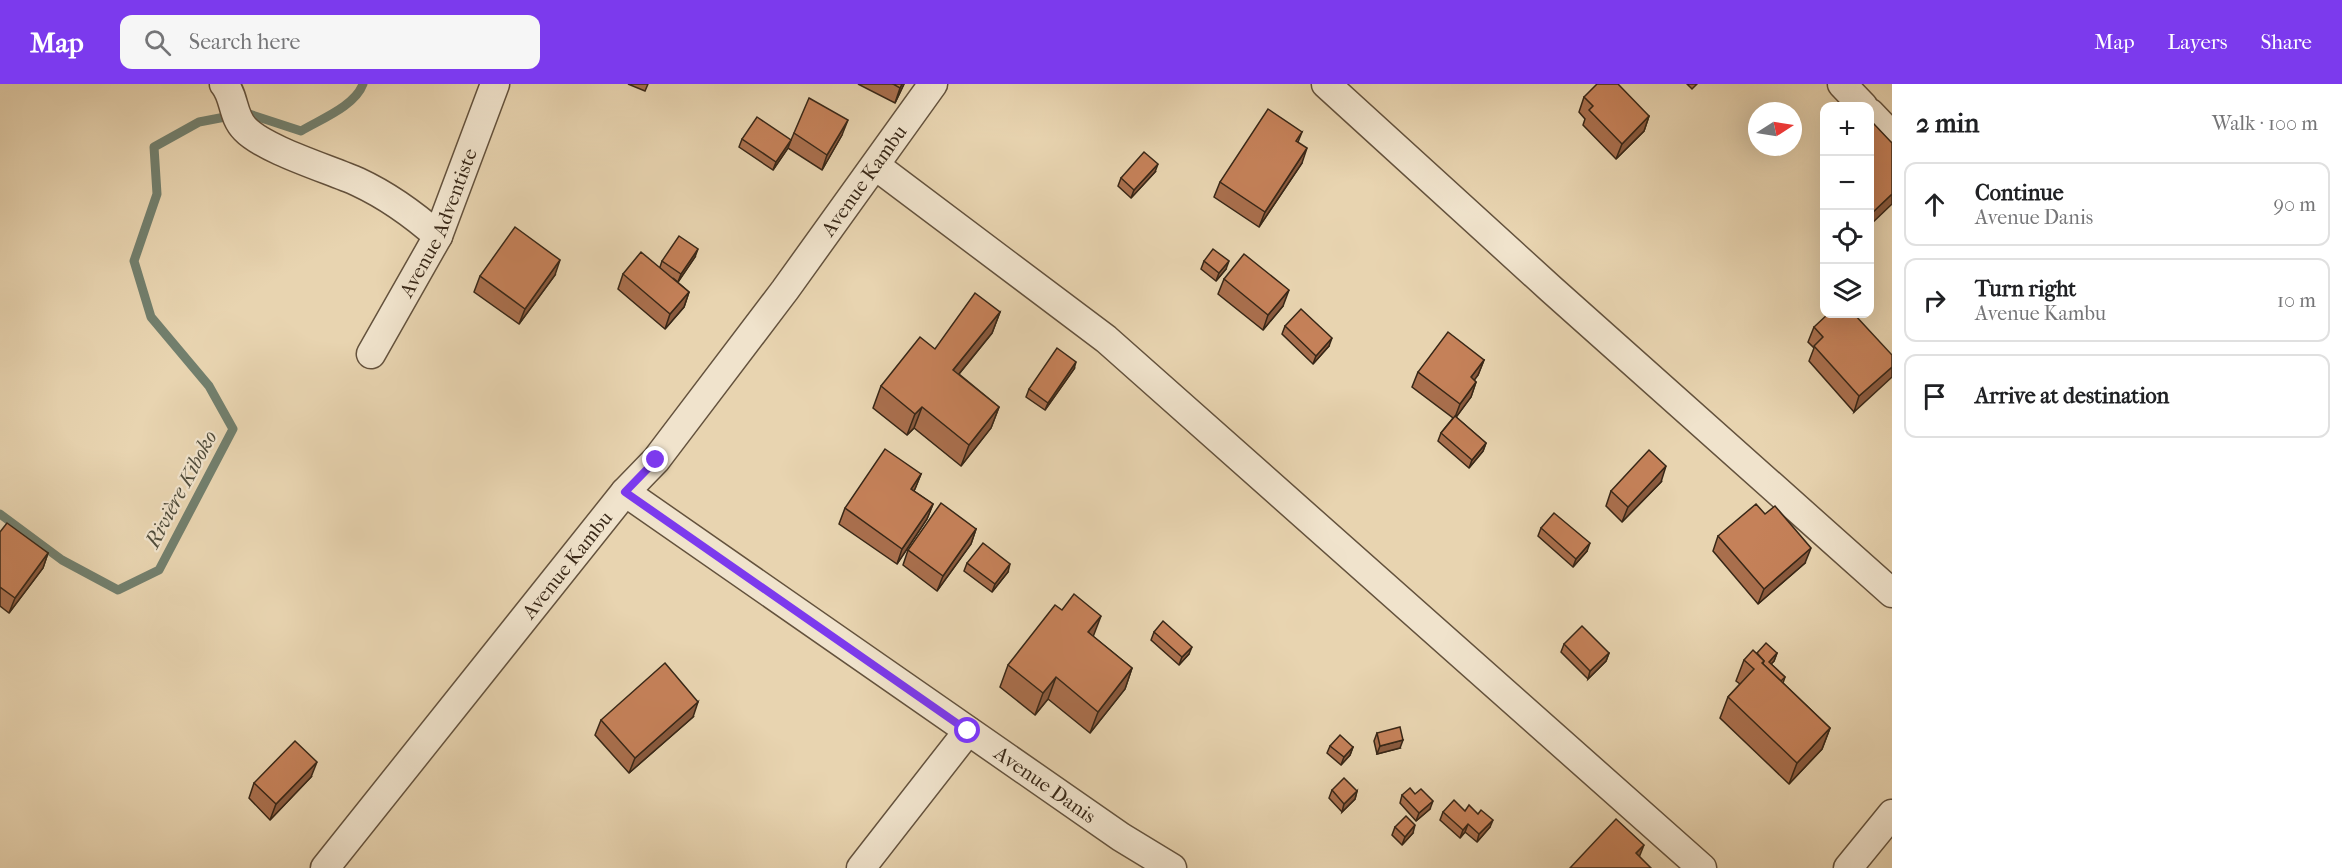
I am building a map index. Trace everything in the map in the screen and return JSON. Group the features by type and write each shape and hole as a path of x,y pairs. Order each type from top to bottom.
{"street":[{"path":"224,84 231,92 236,115 246,130 283,151 382,194 413,214 438,236"},
{"name":"Avenue Adventiste","path":"371,354 438,236 495,84"},
{"name":"Avenue Kambu","path":"325,868 625,492 656,460 695,410 876,166 933,84"},
{"path":"1326,84 1551,289 1892,593"},
{"path":"1842,84 1859,102"},
{"path":"1874,118 1892,136"},
{"path":"876,166 1106,339 1702,868"},
{"name":"Avenue Danis","path":"625,492 1121,837 1172,868"},
{"path":"861,868 968,731"},
{"path":"1848,868 1892,814"}],"building":[{"path":"1597,84 1618,84 1649,116 1622,144 1589,110 1593,106 1584,97"},
{"path":"809,98 848,120 827,155 794,133"},
{"path":"1268,109 1302,132 1296,141 1307,148 1265,212 1220,182"},
{"path":"757,117 791,140 776,162 742,139"},
{"path":"1874,124 1892,143 1892,194 1874,211"},
{"path":"1144,152 1158,164 1134,190 1121,178"},
{"path":"515,227 560,260 525,309 480,276"},
{"path":"679,236 698,249 681,274 662,261"},
{"path":"1213,249 1229,261 1219,273 1204,261"},
{"path":"641,252 689,292 670,314 623,274"},
{"path":"1244,254 1289,290 1268,315 1224,279"},
{"path":"975,293 1000,312 953,370 999,407 969,445 922,407 915,414 881,386 920,337 935,349"},
{"path":"1301,309 1332,338 1316,356 1285,326"},
{"path":"1824,318 1858,318 1892,355 1892,367 1859,396 1814,346 1823,337 1814,327"},
{"path":"1448,332 1484,360 1471,377 1476,382 1460,404 1418,372"},
{"path":"1057,348 1076,362 1048,403 1029,389"},
{"path":"1455,416 1486,443 1472,460 1441,433"},
{"path":"885,449 921,474 911,489 933,504 902,549 845,508"},
{"path":"1649,450 1666,466 1628,507 1611,491"},
{"path":"941,503 976,529 943,576 908,550"},
{"path":"1756,504 1765,514 1775,506 1811,548 1764,589 1718,536"},
{"path":"1554,513 1590,543 1576,559 1541,528"},
{"path":"7,523 48,553 15,598 0,587 0,532"},
{"path":"983,543 1010,564 995,584 967,563"},
{"path":"1074,594 1101,616 1088,632 1132,668 1098,712 1056,677 1043,693 1008,665 1055,605 1062,610"},
{"path":"1163,621 1192,647 1182,657 1154,632"},
{"path":"1582,626 1609,653 1590,671 1564,644"},
{"path":"1766,643 1777,653 1769,662 1785,677 1781,681 1763,664 1764,661 1757,653"},
{"path":"1753,650 1764,661 1762,663 1830,728 1797,763 1728,697 1754,669 1744,660"},
{"path":"665,663 698,702 635,758 601,720"},
{"path":"1400,727 1403,740 1380,746 1377,733"},
{"path":"1340,735 1353,747 1344,757 1330,746"},
{"path":"295,741 317,762 276,804 254,783"},
{"path":"1344,778 1357,791 1344,804 1332,790"},
{"path":"1410,788 1415,794 1421,789 1433,801 1419,813 1402,795"},
{"path":"1454,800 1465,811 1469,805 1478,814 1481,810 1493,820 1479,834 1468,824 1463,830 1443,812"},
{"path":"1406,816 1415,825 1405,837 1395,827"},
{"path":"1616,819 1644,845 1636,853 1651,868 1570,868"}],"waterway":[{"name":"Rivière Kiboko","path":"0,514 62,560 118,590 159,570 233,429 209,386 151,317 134,261 157,194 154,147 199,122 246,113 301,131 353,99 363,84"}],"route":[{"path":"656,460 625,492 968,731"}]}
